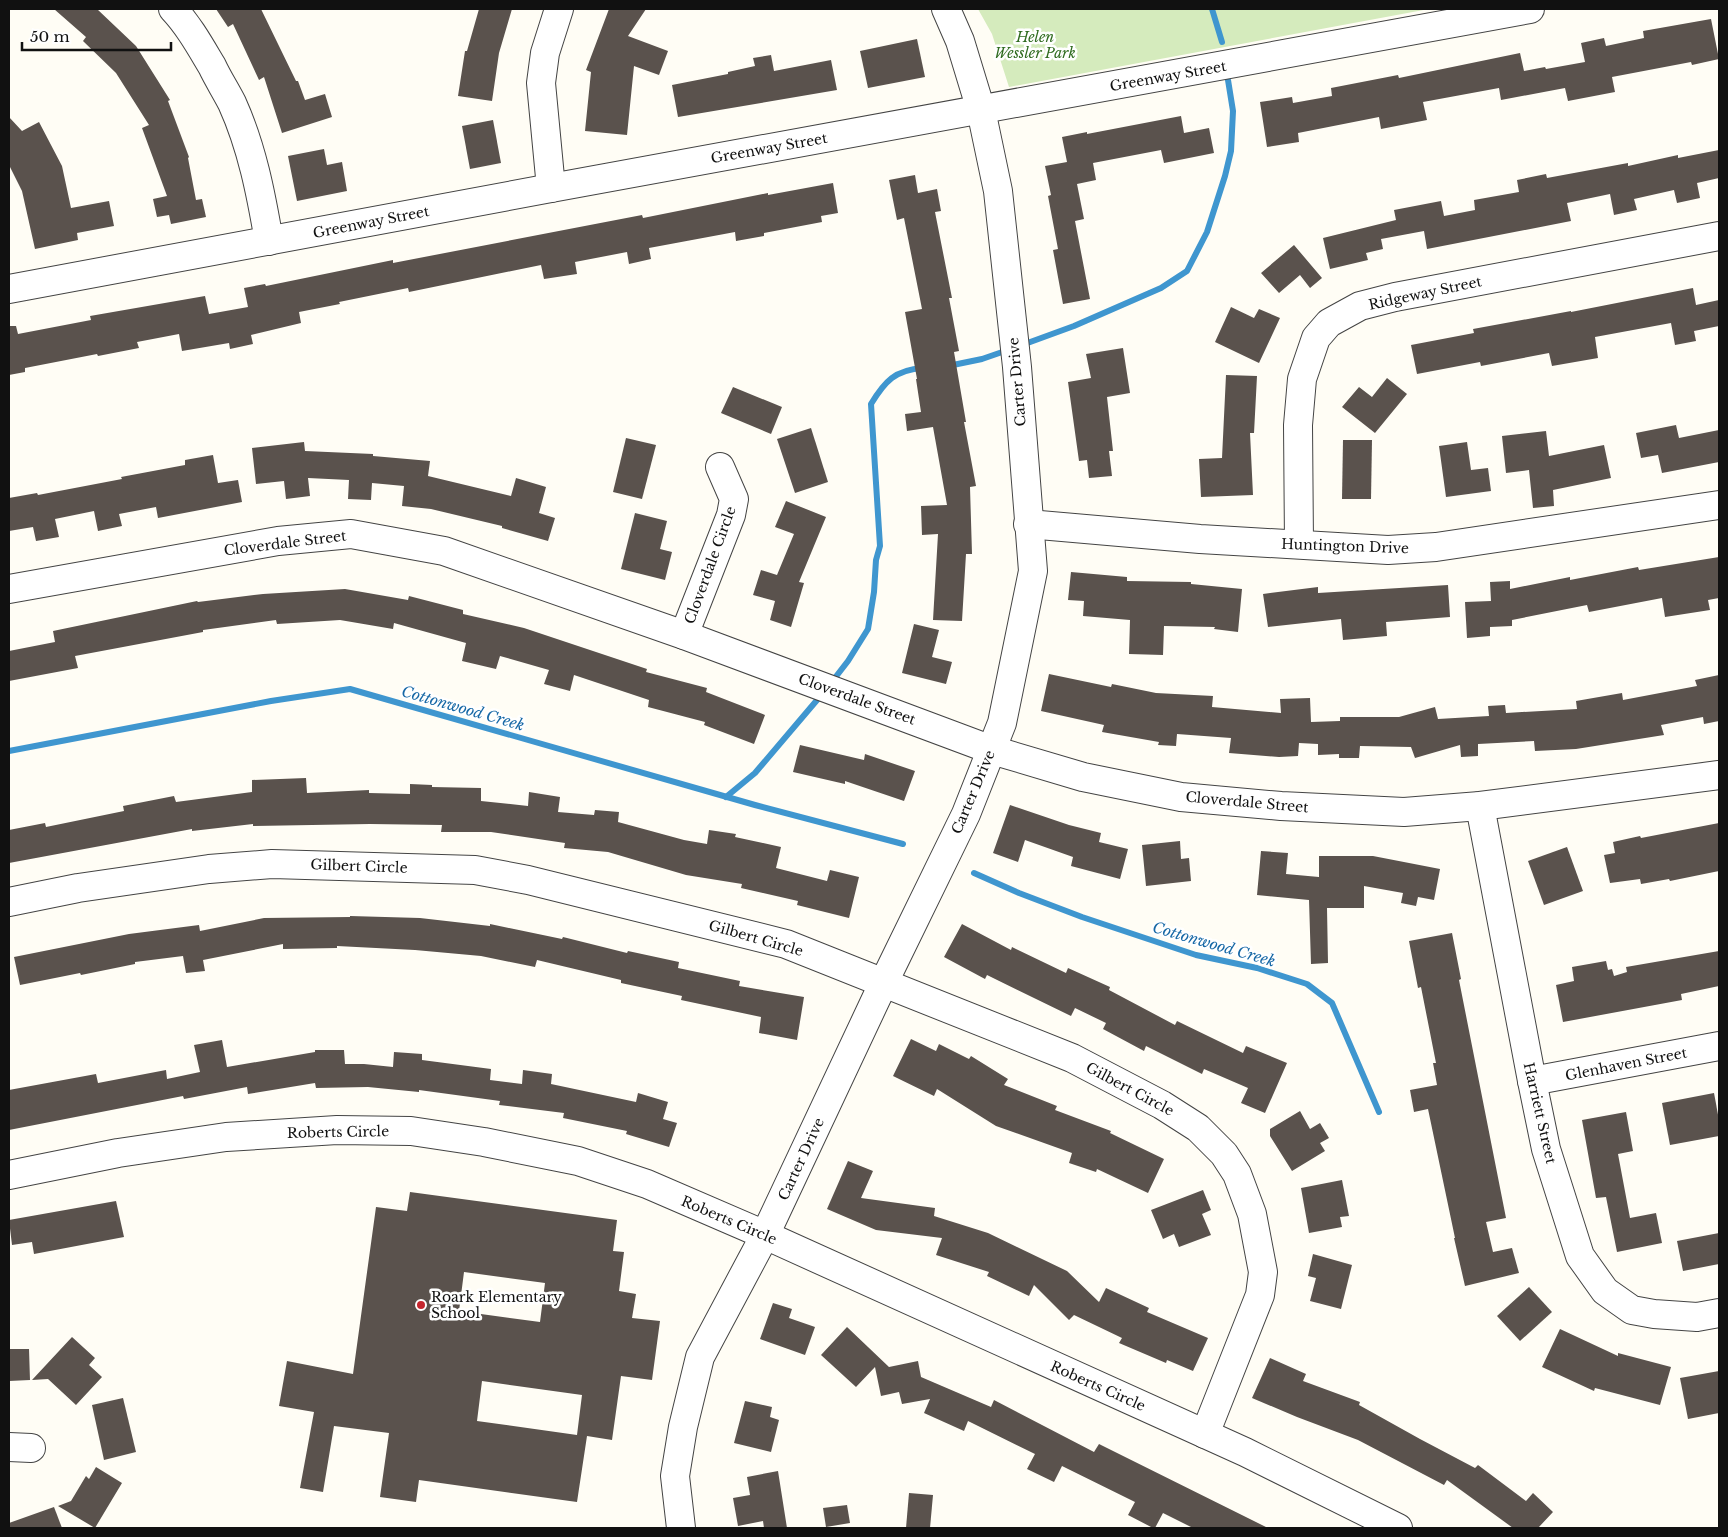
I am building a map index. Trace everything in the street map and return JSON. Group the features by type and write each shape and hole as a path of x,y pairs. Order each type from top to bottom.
{"street":[{"path":"173,9 183,19 199,43 232,103 248,146 260,188 269,241"},
{"path":"551,188 541,83 545,53 559,9"},
{"name":"Carter Drive","path":"681,1528 676,1476 683,1427 700,1357 765,1235 884,982 966,814 1002,723 1032,571 1017,367 998,191 981,110 960,40 946,9"},
{"name":"Greenway Street","path":"9,289 1530,9"},
{"name":"Ridgeway Street","path":"1298,544 1298,425 1302,379 1316,338 1329,323 1360,306 1396,297 1719,236"},
{"name":"Cloverdale Circle","path":"684,635 731,515 734,499 720,467"},
{"name":"Huntington Drive","path":"1028,524 1200,540 1388,550 1436,547 1719,505"},
{"name":"Cloverdale Street","path":"9,589 278,541 351,534 444,551 684,635 992,750 1083,777 1182,797 1281,806 1404,812 1480,806 1719,775"},
{"name":"Harriett Street","path":"1480,806 1546,1149 1580,1256 1605,1291 1632,1310 1654,1314 1697,1316 1719,1313"},
{"name":"Gilbert Circle","path":"9,902 78,888 209,869 272,864 475,870 528,880 786,944 1072,1058 1162,1105 1198,1128 1224,1154 1236,1174 1252,1214 1263,1272 1260,1295 1205,1434"},
{"name":"Glenhaven Street","path":"1532,1081 1719,1046"},
{"name":"Roberts Circle","path":"9,1174 118,1153 226,1137 337,1130 411,1131 484,1142 578,1161 647,1184 765,1235 1245,1452 1398,1528"}],"green space":[{"name":"Helen Wessler Park","path":"978,9 1429,9 1009,87 992,34"}],"building":[{"path":"54,9 97,9 136,46 170,100 168,101 189,157 196,200 202,199 206,217 171,224 169,215 157,217 153,199 167,196 142,128 149,125 116,73 83,41 86,37"},
{"path":"216,9 261,9 296,81 298,81 305,100 325,94 332,117 282,133 264,77 259,80 233,24 228,27"},
{"path":"479,9 512,9 499,53 492,101 458,96 465,51 467,51"},
{"path":"609,9 646,9 628,36 668,51 659,75 634,66 627,135 585,131 591,72 586,70"},
{"path":"1711,19 1719,59 1692,65 1691,62 1612,77 1615,92 1568,101 1565,88 1501,100 1499,88 1423,102 1427,120 1381,129 1379,117 1298,133 1299,142 1267,147 1260,102 1292,97 1293,103 1332,96 1331,88 1398,75 1399,78 1520,53 1524,71 1585,62 1581,43 1604,38 1606,46 1644,38 1643,31"},
{"path":"917,39 925,77 868,88 860,51"},
{"path":"771,55 774,71 831,60 837,90 678,117 672,85 728,74 728,72 755,66 753,58"},
{"path":"1181,116 1184,133 1209,128 1214,153 1164,163 1161,150 1093,163 1096,180 1077,184 1084,219 1075,221 1090,299 1063,304 1053,250 1058,249 1048,196 1051,195 1045,166 1067,162 1062,137"},
{"path":"9,117 22,131 39,122 62,166 71,208 109,201 114,226 77,233 78,240 35,249 22,191 9,165"},
{"path":"493,120 501,163 470,169 462,126"},
{"path":"324,149 327,165 342,162 347,191 297,201 288,156"},
{"path":"1719,150 1719,178 1697,183 1700,198 1677,203 1674,190 1634,199 1637,210 1614,215 1610,194 1567,203 1571,221 1427,249 1424,231 1381,239 1383,249 1366,253 1368,260 1330,269 1323,238 1396,220 1394,210 1441,201 1444,216 1475,210 1474,200 1519,192 1517,180 1546,174 1547,178 1628,163 1628,166 1678,155 1678,158"},
{"path":"915,175 918,193 937,189 941,211 935,212 952,298 949,298 959,351 954,352 976,486 970,487 972,554 966,554 962,621 933,620 938,534 922,535 921,506 947,505 933,427 907,431 905,414 921,412 905,312 922,309 904,218 897,220 889,180"},
{"path":"833,183 838,213 821,216 822,222 764,233 764,236 736,241 735,232 649,248 651,259 629,264 627,252 575,262 577,274 544,279 541,265 409,292 408,288 339,302 340,304 299,312 301,323 251,335 253,344 230,349 229,343 182,351 179,334 137,342 139,348 25,368 25,372 9,375 9,326 16,326 18,334 91,320 90,316 205,296 209,314 248,307 244,288 265,284 266,286 393,260 393,263 642,215 643,218 768,193 768,195"},
{"path":"1294,245 1322,278 1310,288 1300,275 1279,293 1261,273"},
{"path":"1693,288 1696,305 1719,300 1719,326 1694,331 1696,341 1675,345 1671,323 1595,337 1598,358 1552,366 1549,353 1481,366 1480,362 1417,374 1411,345 1474,333 1473,329"},
{"path":"1231,307 1254,318 1259,309 1280,318 1259,363 1215,342"},
{"path":"1123,348 1130,393 1107,397 1113,451 1109,451 1112,476 1089,478 1087,460 1079,461 1068,382 1091,378 1086,354"},
{"path":"1226,375 1257,376 1254,433 1250,433 1253,495 1201,497 1199,459 1222,458"},
{"path":"1387,378 1407,394 1375,433 1342,407 1359,387 1372,397"},
{"path":"733,387 782,407 771,434 721,413"},
{"path":"1676,425 1679,438 1719,430 1719,462 1662,473 1658,455 1641,458 1636,433"},
{"path":"811,428 828,482 795,493 777,439"},
{"path":"1546,431 1549,456 1604,445 1611,478 1553,490 1554,506 1533,508 1529,470 1506,473 1502,436"},
{"path":"626,438 656,445 642,499 613,492"},
{"path":"1343,440 1372,440 1371,499 1342,499"},
{"path":"304,442 305,451 373,454 373,456 430,461 428,476 511,496 516,478 546,487 539,513 555,518 548,541 502,528 502,526 431,509 402,506 404,486 372,483 371,500 348,499 349,480 308,478 310,496 286,499 284,481 256,484 252,448"},
{"path":"1467,442 1471,470 1488,468 1491,491 1446,497 1439,446"},
{"path":"213,455 218,483 238,480 242,502 158,518 156,507 119,514 122,526 98,531 94,511 55,519 59,537 36,541 33,527 9,531 9,498 37,493 38,495 122,479 121,477 185,465 185,460"},
{"path":"786,501 826,517 799,582 804,583 791,627 770,620 775,601 753,595 761,570 777,575 794,534 775,527"},
{"path":"635,513 667,521 660,549 672,552 665,580 621,569"},
{"path":"1719,557 1719,598 1708,600 1710,610 1665,617 1662,598 1589,612 1587,605 1512,620 1512,626 1490,627 1490,636 1467,638 1465,602 1491,601 1490,582 1510,581 1510,589 1570,577 1570,580 1638,567 1639,570"},
{"path":"1071,572 1127,577 1127,581 1191,582 1191,584 1242,589 1238,632 1214,629 1215,627 1164,626 1163,655 1129,654 1130,620 1083,616 1084,601 1068,600"},
{"path":"1448,585 1450,617 1386,622 1387,636 1343,640 1341,619 1268,627 1263,594 1318,587 1318,593"},
{"path":"345,589 408,600 409,596 463,610 463,614 524,628 647,669 646,672 707,688 706,692 765,715 754,744 704,725 705,722 648,707 649,700 574,675 570,691 544,684 549,670 500,656 496,669 462,661 466,643 394,623 393,629 340,620 277,624 276,620 203,630 203,632 75,656 78,668 9,681 9,651 55,642 53,631 197,601 263,594"},
{"path":"914,624 939,630 932,657 952,662 946,684 902,673"},
{"path":"1049,674 1111,687 1112,684 1156,693 1213,696 1212,707 1281,713 1280,699 1310,698 1311,722 1340,721 1340,717 1399,717 1435,707 1438,719 1489,716 1488,706 1505,705 1506,713 1577,709 1576,701 1622,693 1623,700 1697,686 1695,680 1719,675 1719,721 1704,724 1703,717 1661,725 1664,735 1576,749 1535,751 1534,741 1478,744 1478,756 1461,757 1460,745 1415,758 1411,747 1360,746 1359,758 1339,758 1339,754 1318,755 1318,744 1299,743 1298,756 1279,757 1229,753 1231,738 1177,734 1176,746 1158,745 1159,742 1102,732 1104,725 1041,711"},
{"path":"800,745 864,760 865,754 915,771 904,801 845,781 845,784 793,772"},
{"path":"306,778 307,793 369,790 369,793 410,794 410,784 432,785 432,787 481,788 481,801 528,806 529,792 560,797 558,812 594,815 595,810 619,812 618,822 684,840 707,844 709,830 736,834 735,837 781,847 776,868 827,881 830,870 859,877 849,918 797,905 798,901 741,888 742,884 686,875 608,852 564,848 565,843 491,832 441,832 442,825 253,826 253,824 192,831 192,829 9,863 9,830 45,823 46,827 124,811 123,806 174,796 176,802 252,792 252,780"},
{"path":"1010,805 1069,825 1101,833 1099,842 1128,849 1120,879 1071,866 1073,857 1025,840 1018,862 993,853"},
{"path":"1719,823 1719,871 1670,881 1669,879 1641,884 1640,879 1610,883 1604,855 1615,853 1613,842"},
{"path":"1180,841 1181,859 1189,858 1191,881 1146,886 1142,845"},
{"path":"1567,847 1583,891 1544,905 1528,861"},
{"path":"1261,851 1288,853 1286,874 1319,877 1319,856 1373,856 1440,869 1434,900 1418,897 1416,906 1401,903 1403,893 1364,886 1364,908 1327,908 1328,963 1311,964 1309,900 1257,895"},
{"path":"350,916 420,918 490,926 490,924 562,939 563,937 627,953 628,951 679,962 678,968 740,981 739,986 804,997 797,1040 759,1033 761,1017 681,1000 682,996 621,983 621,980 537,960 535,967 481,956 337,946 337,948 283,949 283,944 203,960 205,971 186,973 183,956 135,962 135,964 81,975 80,973 20,985 14,957 129,934 199,925 200,931 264,918"},
{"path":"962,924 1011,950 1012,947 1066,973 1068,968 1110,987 1109,990 1175,1025 1177,1021 1243,1053 1246,1046 1287,1063 1265,1113 1241,1103 1248,1088 1204,1069 1202,1074 1146,1046 1144,1051 1103,1029 1106,1023 1075,1008 1071,1016 987,975 985,979 944,957"},
{"path":"1452,933 1461,979 1459,980 1506,1218 1486,1222 1493,1252 1512,1248 1519,1273 1465,1286 1428,1109 1414,1112 1410,1090 1437,1085 1433,1063 1436,1063 1421,987 1418,988 1409,941"},
{"path":"1719,951 1719,986 1681,994 1682,1000 1563,1022 1556,985 1574,981 1572,967 1606,961 1608,970 1612,969 1614,976 1627,972 1626,967"},
{"path":"911,1039 936,1051 939,1044 969,1059 971,1056 1008,1079 1004,1085 1057,1106 1055,1110 1111,1131 1110,1133 1164,1159 1148,1193 1097,1169 1096,1172 1069,1163 1072,1153 996,1126 937,1089 934,1096 893,1076"},
{"path":"222,1040 227,1067 315,1052 315,1050 344,1050 345,1064 393,1067 394,1052 422,1054 422,1060 491,1069 490,1080 522,1084 523,1070 552,1074 551,1084 636,1102 638,1093 668,1102 663,1119 677,1123 669,1147 626,1134 627,1131 563,1118 564,1113 499,1105 500,1101 419,1090 419,1092 368,1087 316,1088 315,1083 248,1094 247,1087 184,1099 183,1096 9,1130 9,1090 96,1074 98,1083 166,1070 167,1079 200,1072 194,1045"},
{"path":"1714,1093 1719,1120 1719,1136 1670,1145 1662,1103"},
{"path":"1300,1111 1310,1129 1320,1123 1329,1138 1320,1143 1325,1151 1292,1171 1270,1136 1270,1129"},
{"path":"1626,1112 1633,1151 1618,1154 1630,1218 1656,1213 1662,1243 1617,1252 1606,1197 1596,1198 1582,1120"},
{"path":"848,1161 873,1171 861,1198 935,1208 934,1216 988,1233 1067,1271 1099,1302 1106,1288 1149,1308 1147,1312 1208,1338 1193,1371 1167,1360 1166,1363 1119,1343 1122,1338 1074,1315 1069,1320 1034,1285 1029,1296 987,1276 989,1272 936,1255 942,1238 876,1230 827,1209"},
{"path":"1342,1180 1349,1216 1340,1217 1342,1227 1309,1233 1301,1188"},
{"path":"1203,1190 1211,1210 1202,1214 1211,1235 1179,1247 1174,1234 1163,1239 1151,1210"},
{"path":"410,1192 617,1220 613,1251 624,1252 619,1291 636,1294 632,1318 660,1321 652,1380 621,1376 612,1440 587,1436 577,1502 419,1480 416,1502 380,1497 389,1433 334,1426 323,1492 300,1488 314,1412 279,1406 287,1361 353,1374 376,1207 407,1211","holes":["464,1272 545,1283 540,1322 459,1311","482,1381 582,1395 577,1435 477,1421"]},
{"path":"116,1201 124,1237 34,1254 32,1242 12,1245 9,1220"},
{"path":"1719,1233 1719,1264 1683,1271 1677,1241"},
{"path":"1313,1254 1352,1265 1341,1309 1310,1301 1316,1278 1308,1276"},
{"path":"1529,1287 1552,1312 1520,1341 1497,1316"},
{"path":"773,1303 792,1309 789,1318 815,1327 805,1355 760,1339"},
{"path":"847,1327 889,1367 918,1361 921,1377 991,1407 994,1400 1094,1452 1099,1444 1268,1528 1193,1528 1163,1513 1155,1528 1153,1528 1128,1515 1135,1502 1062,1466 1054,1482 1027,1469 1035,1454 968,1421 964,1431 924,1413 930,1399 902,1404 899,1392 881,1396 875,1367 856,1387 821,1355"},
{"path":"1560,1329 1618,1356 1618,1353 1671,1367 1660,1405 1595,1388 1594,1391 1542,1367"},
{"path":"72,1337 95,1358 89,1365 102,1377 76,1405 48,1379 32,1380"},
{"path":"9,1349 29,1349 30,1380 9,1381"},
{"path":"1270,1358 1306,1374 1303,1381 1360,1402 1359,1405 1420,1439 1475,1468 1478,1465 1526,1501 1533,1493 1553,1512 1538,1528 1513,1528 1447,1480 1444,1485 1358,1440 1252,1398"},
{"path":"1719,1371 1719,1413 1688,1419 1680,1378"},
{"path":"123,1398 136,1452 104,1460 92,1405"},
{"path":"745,1401 772,1407 770,1417 779,1420 771,1452 734,1443"},
{"path":"96,1467 122,1483 95,1528 58,1506 71,1501 86,1476 89,1479"},
{"path":"778,1471 787,1528 764,1528 763,1521 738,1526 733,1498 750,1495 747,1477"},
{"path":"909,1493 933,1495 930,1528 906,1528"},
{"path":"847,1505 850,1523 826,1527 823,1508"},
{"path":"54,1507 62,1528 9,1528 9,1523"}],"waterway":[{"path":"1212,9 1222,42"},
{"path":"1022,345 1074,326 1161,288 1187,271 1207,232 1231,151 1233,111 1228,80"},
{"path":"948,366 982,359 1008,350"},
{"path":"831,683 848,661 868,629 874,592 876,560 880,546 871,404 881,389 892,378 905,371 923,368"},
{"name":"Cottonwood Creek","path":"9,751 271,701 350,689 755,805 903,844"},
{"path":"726,797 755,773 823,693"},
{"name":"Cottonwood Creek","path":"974,873 1019,893 1082,917 1196,955 1257,968 1307,984 1332,1003 1379,1112"}],"place":[{"name":"Roark Elementary School","path":"421,1305"}]}
